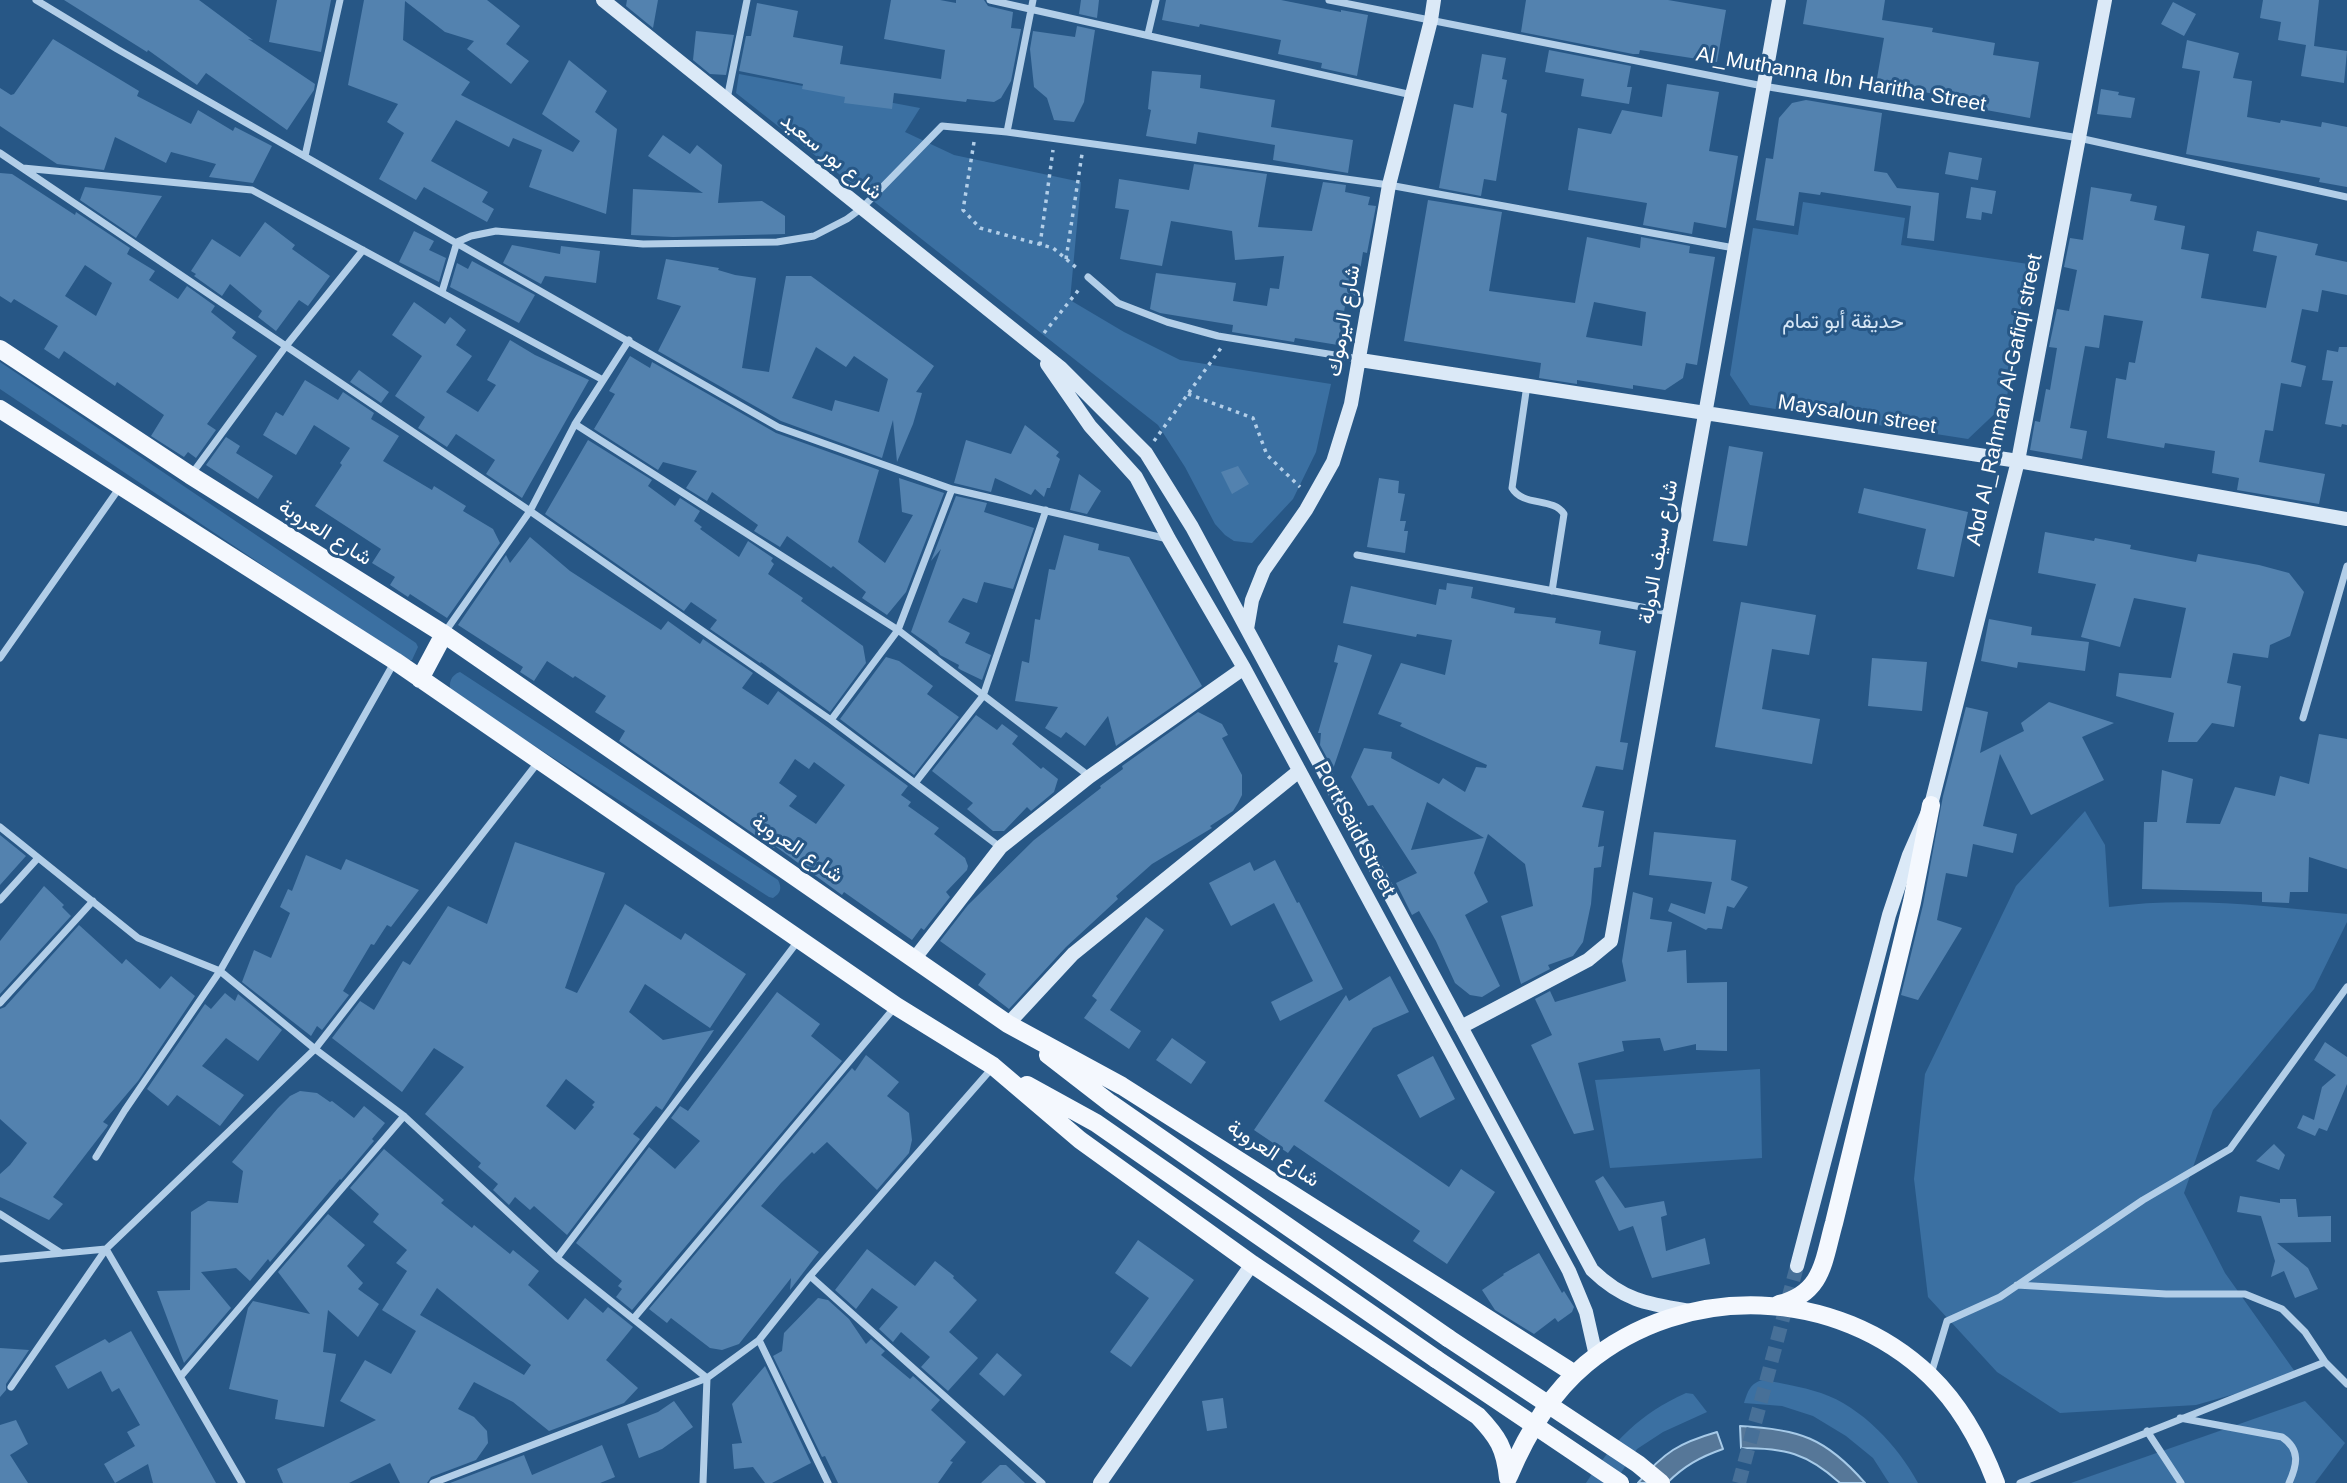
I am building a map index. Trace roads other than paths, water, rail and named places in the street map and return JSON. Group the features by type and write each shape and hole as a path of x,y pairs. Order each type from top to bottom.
{"main road":[{"name":"شارع بور سعيد","path":"603,0 1034,346"},
{"name":"شارع اليرموك","path":"1247,629 1252,600 1264,570 1313,499 1333,462 1351,404 1389,185 1434,0"},
{"name":"شارع سيف الدولة","path":"1461,1027 1588,960 1611,941 1779,0"},
{"name":"Abd Al_Rahman Al-Gafiqi street","path":"1797,1266 1889,915 1909,855 1931,805 2018,461 2105,0"},
{"path":"1034,346 1104,409 1146,453 1192,527 1592,1270 1609,1287 1630,1298 1691,1311"},
{"name":"Port Said Street","path":"1034,346 1090,426 1136,477 1244,668 1570,1271 1586,1312 1596,1356"},
{"name":"شارع العروبة","path":"0,349 190,475 444,634 1008,1024 1122,1086 1575,1374"},
{"name":"Maysaloun street","path":"1360,360 2018,461 2347,519"},
{"path":"0,409 395,661 896,1006 993,1066 1096,1123 1620,1483"},
{"path":"420,679 444,634"},
{"path":"915,958 1001,847 1089,777 1244,668"},
{"path":"1299,771 1073,954 1008,1024 1110,1103 1448,1338 1638,1464 1661,1483"},
{"path":"1772,1306 1796,1300 1808,1292 1819,1275 1912,902 1931,805"},
{"path":"993,1066 1080,1140 1252,1264 1478,1416 1497,1436 1506,1457 1507,1480"},
{"path":"1100,1483 1252,1264"},
{"path":"1507,1480 1525,1440 1540,1416 1575,1374 1596,1356 1626,1337 1658,1322 1691,1311 1735,1304 1814,1311 1846,1322 1895,1348 1930,1377 1953,1402 1972,1429 1996,1483"}],"street":[{"path":"36,0 778,427 953,489 1169,539"},
{"path":"305,156 340,0"},
{"path":"727,100 747,0"},
{"path":"990,0 1032,4 1148,34 1412,95"},
{"path":"1148,34 1156,0"},
{"name":"Al_Muthanna Ibn Haritha Street","path":"1329,0 1763,86 2079,138 2347,197"},
{"path":"1007,132 1032,4"},
{"path":"457,242 471,236 496,232 643,244 777,242 814,236 862,208 942,126 1007,132 1389,185 1734,248"},
{"path":"0,153 530,510 831,720 1001,847"},
{"path":"23,168 252,190 604,380"},
{"path":"442,292 457,242"},
{"path":"190,475 286,346 363,250"},
{"path":"1088,278 1118,303 1192,330 1360,360"},
{"path":"444,634 530,510 575,424 629,340"},
{"path":"1527,385 1513,488 1518,496 1560,508 1564,514 1552,591"},
{"path":"575,424 898,631 1089,777"},
{"path":"0,658 120,486"},
{"path":"831,720 898,631 953,489"},
{"path":"915,783 983,696 1046,510"},
{"path":"1357,555 1670,612"},
{"path":"2303,718 2347,566"},
{"path":"96,1157 220,971 395,661"},
{"path":"11,1387 106,1249 314,1049 539,760"},
{"path":"0,827 138,938 220,971 314,1049 404,1116 557,1258 707,1378"},
{"path":"0,900 38,858"},
{"path":"0,1003 93,901"},
{"path":"557,1258 799,939"},
{"path":"1930,1377 1947,1321 2000,1297 2143,1200 2230,1149 2347,987"},
{"path":"634,1318 896,1006"},
{"path":"433,1483 707,1378 759,1340 810,1276 993,1066"},
{"path":"181,1376 404,1116"},
{"path":"0,1214 62,1253"},
{"path":"0,1259 106,1249"},
{"path":"106,1249 242,1483"},
{"path":"810,1276 1042,1483"},
{"path":"2017,1285 2166,1294 2245,1294 2282,1309 2305,1332 2325,1362 2347,1384"},
{"path":"759,1340 828,1483"},
{"path":"2020,1483 2325,1362"},
{"path":"703,1483 707,1378"},
{"path":"2179,1418 2282,1437 2292,1444 2295,1453 2294,1472 2288,1483"},
{"path":"2147,1432 2181,1483"}],"tunnel":[{"path":"1739,1483 1797,1266"}],"park label":[{"name":"حديقة أبو تمام","path":"1843,322"}]}
